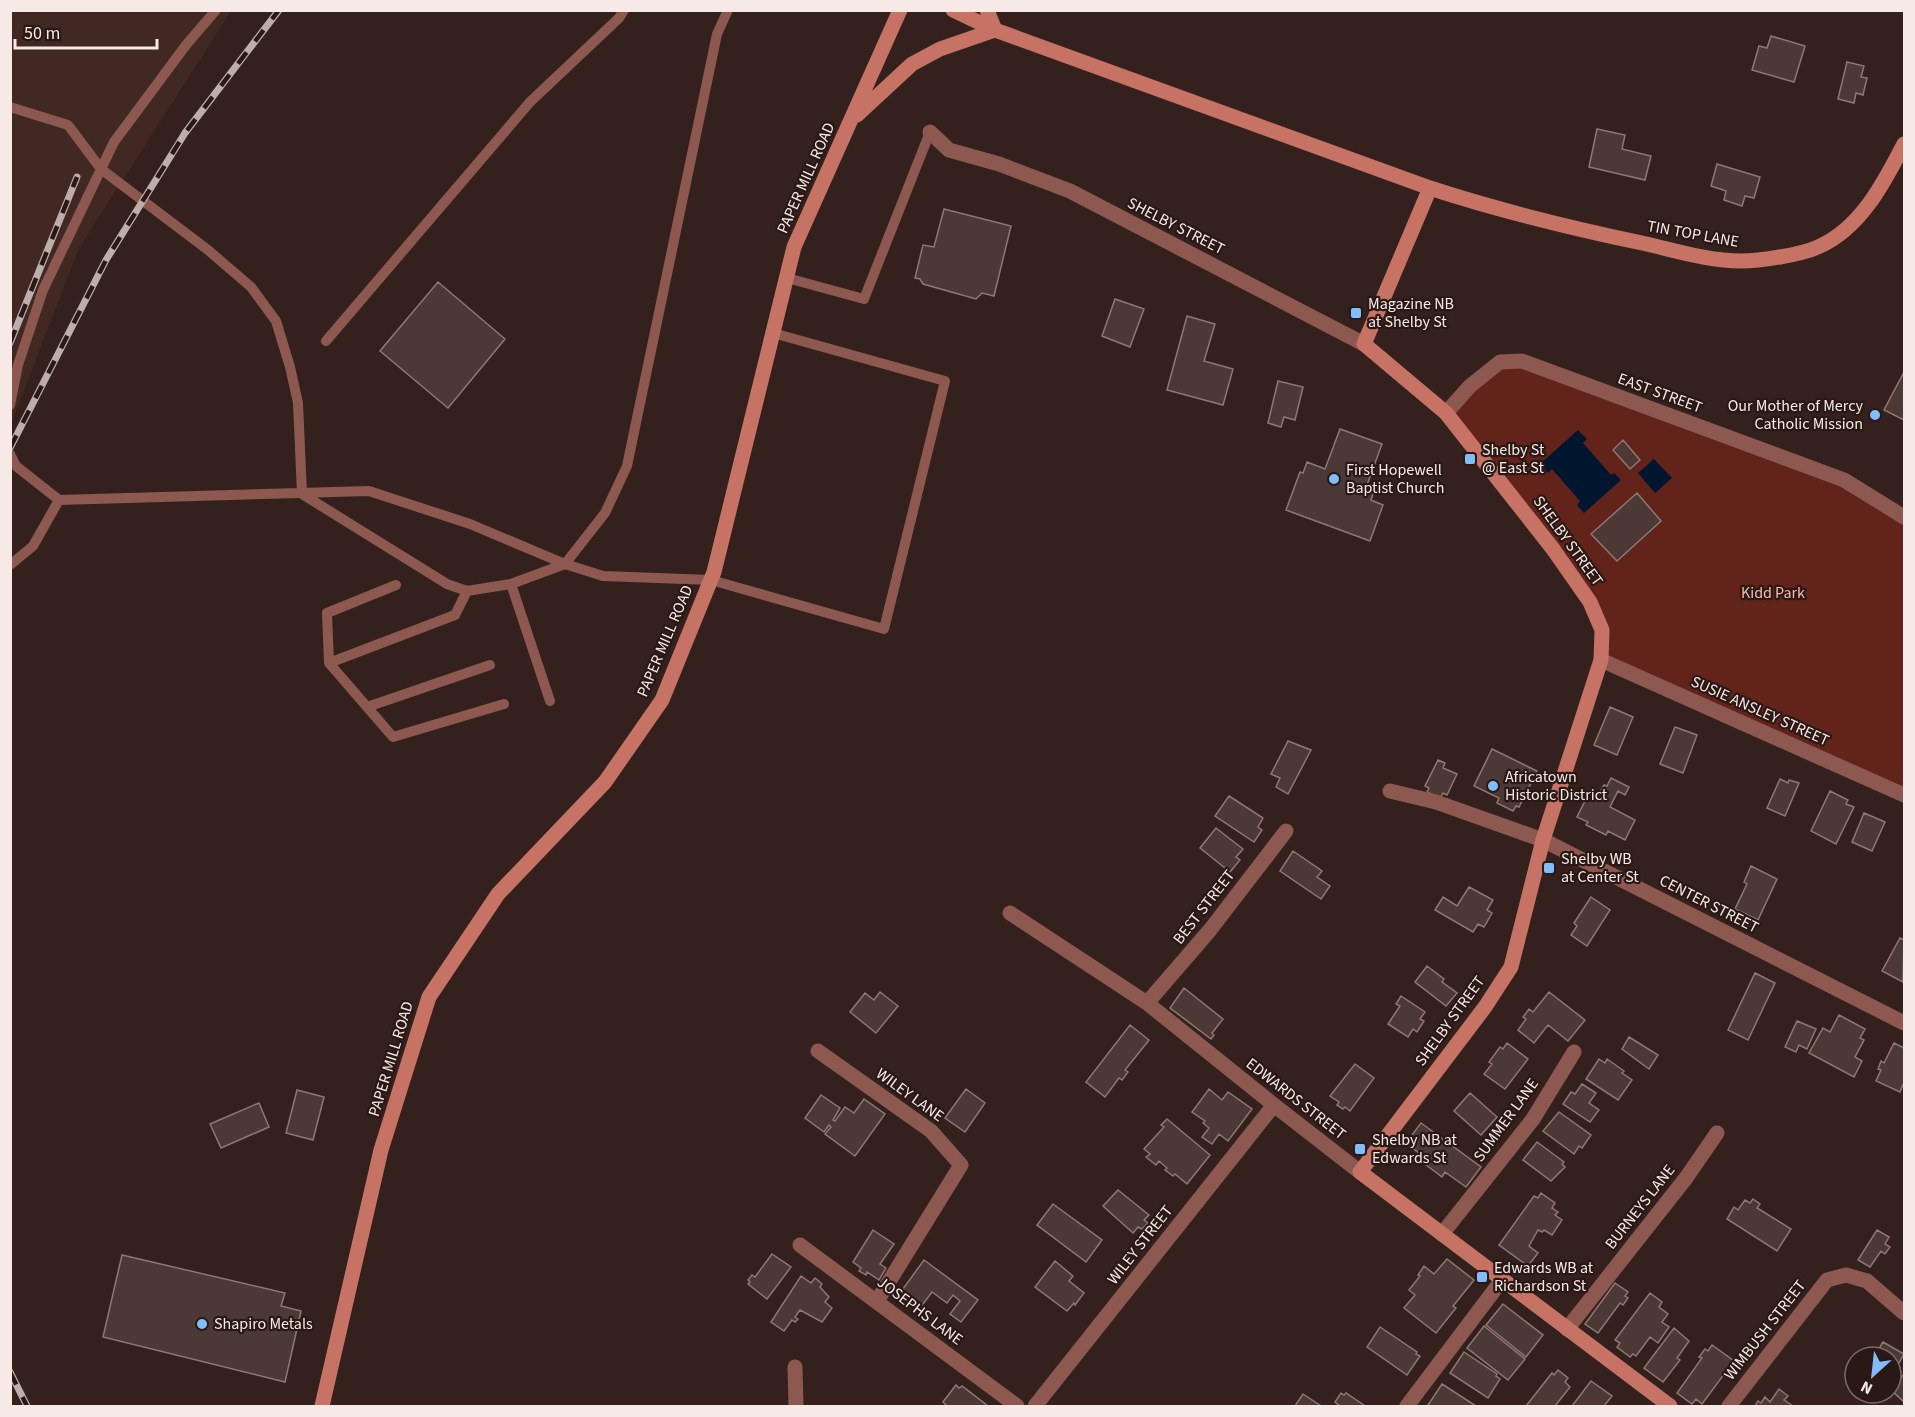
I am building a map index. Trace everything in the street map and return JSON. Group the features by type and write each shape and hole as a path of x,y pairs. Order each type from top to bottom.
{"street":[{"name":"PAPER MILL ROAD","path":"322,1407 381,1149 429,997 498,894 605,782 662,700 711,580 794,248 900,10"},
{"name":"TIN TOP LANE","path":"952,10 995,30 1430,188 1496,209 1704,257 1741,261 1777,257 1817,247 1845,230 1868,205 1905,144"},
{"path":"851,120 912,64 940,50 995,30 987,10"},
{"name":"SHELBY STREET","path":"930,132 949,150 999,164 1070,191 1364,344 1446,412 1553,549 1590,602 1602,630 1601,660 1543,840 1511,967 1485,1007 1360,1172"},
{"path":"1364,344 1430,188"},
{"name":"EAST STREET","path":"1446,412 1470,386 1500,362 1522,361 1844,480 1905,517"},
{"name":"SUSIE ANSLEY STREET","path":"1601,660 1905,795"},
{"name":"CENTER STREET","path":"1390,791 1436,802 1543,840 1905,1023"},
{"name":"BEST STREET","path":"1147,1003 1210,930 1286,831"},
{"name":"EDWARDS STREET","path":"1010,913 1147,1003 1360,1172 1671,1407"},
{"name":"WILEY LANE","path":"818,1051 931,1131 961,1165 877,1301"},
{"name":"SUMMER LANE","path":"1442,1234 1533,1119 1574,1052"},
{"name":"WILEY STREET","path":"1035,1407 1274,1105"},
{"name":"BURNEYS LANE","path":"1567,1329 1686,1178 1717,1133"},
{"name":"JOSEPHS LANE","path":"800,1245 1017,1407"},
{"name":"WIMBUSH STREET","path":"1729,1407 1827,1280 1846,1275 1867,1281 1905,1313"},
{"path":"1407,1407 1502,1280"},
{"path":"795,1367 796,1407"}],"lane":[{"path":"10,405 18,365 43,290 114,142 186,45 216,10"},
{"path":"326,341 530,102 619,18 624,10"},
{"path":"302,494 447,584 467,591 511,584 565,564 605,513 627,466 717,34 728,10"},
{"path":"10,107 68,125 101,169 208,250 251,286 276,321 298,403 302,494"},
{"path":"787,278 864,299 930,132"},
{"path":"10,454 16,466 59,500 369,491 470,524 565,564 603,576 711,580 884,629 945,381 773,333"},
{"path":"10,565 33,546 59,500"},
{"path":"511,584 550,701"},
{"path":"396,585 327,613 329,663 393,737 504,704"},
{"path":"329,663 455,615 467,591"},
{"path":"367,707 490,665"}],"shaded area":[{"path":"11,11 231,11 79,248 11,424"}],"green space":[{"name":"Kidd Park","path":"1522,361 1844,480 1904,517 1904,795 1601,660 1590,602 1446,413 1500,362"}],"water":[{"path":"1578,430 1587,439 1583,443 1611,475 1614,473 1621,480 1584,513 1577,505 1580,501 1552,469 1548,473 1540,464"},
{"path":"1654,459 1672,478 1655,493 1638,473"}],"building":[{"path":"1771,36 1805,46 1794,82 1752,70 1759,46 1767,48"},
{"path":"1847,62 1864,66 1861,77 1867,78 1863,95 1856,93 1854,103 1838,99"},
{"path":"1597,129 1625,135 1622,149 1651,156 1645,180 1589,167"},
{"path":"1717,164 1760,177 1754,198 1745,196 1742,206 1724,200 1726,191 1711,186"},
{"path":"944,209 1011,226 994,296 982,293 976,299 923,284 920,279 915,278 923,245 934,247"},
{"path":"438,282 505,339 448,408 380,351"},
{"path":"1115,299 1144,309 1130,347 1102,336"},
{"path":"1187,316 1215,324 1204,361 1233,369 1223,405 1167,390"},
{"path":"1904,372 1904,420 1884,410"},
{"path":"1278,381 1303,387 1295,420 1284,417 1281,427 1268,423"},
{"name":"First Hopewell Baptist Church","path":"1340,429 1382,444 1367,485 1375,488 1371,500 1383,505 1370,541 1286,510 1300,472 1303,473 1307,462 1325,469"},
{"path":"1623,440 1640,460 1630,469 1613,450"},
{"path":"1637,493 1661,521 1617,561 1591,534"},
{"path":"1610,707 1633,717 1617,755 1594,745"},
{"path":"1675,727 1697,735 1683,773 1660,764"},
{"path":"1288,741 1311,750 1288,794 1276,787 1280,778 1271,774"},
{"path":"1492,749 1537,771 1519,807 1516,806 1513,811 1497,803 1499,798 1474,786"},
{"path":"1438,760 1445,763 1443,768 1457,774 1447,795 1443,793 1440,798 1427,792 1429,788 1425,786"},
{"path":"1611,778 1629,787 1625,795 1618,791 1610,807 1635,820 1625,840 1608,831 1606,835 1586,825 1588,822 1577,817 1589,793 1597,797"},
{"path":"1780,779 1788,783 1789,780 1799,783 1785,816 1767,808"},
{"path":"1830,791 1848,800 1846,804 1854,807 1836,844 1811,831"},
{"path":"1229,796 1263,818 1258,827 1262,830 1254,842 1215,816"},
{"path":"1864,813 1885,822 1872,851 1852,842"},
{"path":"1216,828 1243,849 1236,857 1240,860 1230,872 1200,848"},
{"path":"1293,851 1322,871 1317,877 1330,886 1321,899 1280,871"},
{"path":"1751,866 1777,879 1758,920 1735,909 1747,884 1744,882"},
{"path":"1469,887 1493,900 1487,910 1492,913 1484,927 1478,924 1473,932 1435,910 1443,897 1457,906"},
{"path":"1591,897 1610,910 1587,946 1571,935 1577,926 1574,923"},
{"path":"1900,938 1904,940 1903,982 1882,971"},
{"path":"1427,966 1444,979 1442,982 1457,993 1446,1006 1415,982"},
{"path":"1755,973 1775,983 1748,1040 1728,1030"},
{"path":"1184,988 1223,1019 1212,1033 1214,1035 1211,1039 1170,1008"},
{"path":"880,992 898,1006 876,1033 850,1012 865,993 874,1000"},
{"path":"1549,992 1585,1020 1568,1041 1548,1025 1534,1043 1518,1030 1526,1019 1523,1017 1529,1009 1533,1012"},
{"path":"1401,996 1425,1012 1420,1019 1424,1021 1417,1032 1413,1029 1408,1037 1388,1024 1400,1006 1396,1004"},
{"path":"1839,1015 1865,1029 1860,1038 1864,1040 1855,1057 1862,1061 1854,1077 1809,1053 1823,1028 1830,1032"},
{"path":"1797,1021 1816,1029 1807,1049 1799,1045 1796,1052 1785,1047"},
{"path":"1130,1025 1149,1040 1125,1070 1128,1072 1122,1080 1119,1078 1105,1097 1086,1082"},
{"path":"1629,1037 1658,1055 1649,1069 1622,1049"},
{"path":"1507,1043 1528,1059 1505,1089 1484,1074 1492,1064 1489,1062 1500,1047 1503,1049"},
{"path":"1894,1043 1904,1048 1904,1082 1900,1092 1876,1081 1881,1070 1878,1069 1881,1061 1884,1063"},
{"path":"1599,1059 1605,1063 1607,1059 1632,1080 1618,1100 1586,1079"},
{"path":"1355,1064 1374,1078 1350,1111 1337,1105 1339,1102 1330,1096"},
{"path":"1582,1084 1596,1093 1589,1103 1599,1110 1590,1122 1563,1104 1571,1092 1575,1094"},
{"path":"966,1089 985,1103 965,1132 945,1118"},
{"path":"1209,1089 1222,1100 1228,1092 1252,1109 1228,1141 1219,1134 1212,1144 1202,1137 1209,1128 1203,1123 1205,1121 1192,1112"},
{"path":"297,1090 324,1097 313,1140 286,1133"},
{"path":"1470,1093 1497,1117 1481,1135 1454,1111"},
{"path":"821,1095 840,1108 833,1120 835,1121 845,1107 854,1113 864,1099 885,1114 855,1156 825,1134 831,1127 829,1125 824,1132 805,1118"},
{"path":"259,1103 269,1127 221,1148 210,1124"},
{"path":"1559,1112 1591,1135 1582,1148 1579,1146 1574,1154 1543,1131"},
{"path":"1167,1119 1210,1155 1187,1184 1175,1174 1173,1176 1165,1170 1167,1168 1159,1161 1156,1165 1146,1157 1150,1154 1144,1149 1164,1127 1161,1125"},
{"path":"1421,1123 1481,1167 1466,1187 1445,1172 1442,1177 1417,1158 1420,1154 1406,1143"},
{"path":"1537,1142 1564,1162 1562,1164 1565,1167 1551,1181 1523,1160"},
{"path":"1118,1190 1149,1215 1144,1220 1148,1223 1142,1229 1138,1227 1133,1233 1103,1206"},
{"path":"1541,1193 1555,1203 1552,1208 1558,1212 1555,1215 1562,1220 1552,1235 1544,1230 1542,1232 1538,1230 1529,1246 1538,1253 1528,1266 1499,1245 1534,1196 1538,1198"},
{"path":"1753,1199 1760,1204 1757,1208 1791,1229 1777,1251 1727,1219 1734,1207 1738,1210 1745,1200 1750,1203"},
{"path":"1053,1204 1102,1240 1086,1262 1037,1225"},
{"path":"873,1230 894,1244 880,1264 886,1268 879,1280 867,1272 866,1275 859,1271 861,1268 853,1262"},
{"path":"1877,1230 1889,1237 1885,1244 1890,1247 1885,1254 1881,1251 1870,1267 1858,1260"},
{"path":"772,1254 791,1267 767,1299 748,1284 750,1282 748,1280 752,1275 755,1277"},
{"name":"Shapiro Metals","path":"122,1255 285,1293 281,1306 301,1311 285,1382 103,1337"},
{"path":"1447,1259 1474,1280 1453,1306 1456,1308 1436,1333 1404,1308 1415,1295 1409,1290 1420,1276 1418,1275 1424,1266 1434,1274"},
{"path":"924,1260 978,1300 961,1322 950,1314 960,1301 953,1295 947,1303 932,1292 920,1308 900,1293"},
{"path":"1055,1261 1073,1276 1069,1281 1084,1293 1067,1311 1035,1287"},
{"path":"801,1276 811,1283 815,1278 822,1284 820,1287 829,1297 825,1302 832,1308 822,1322 800,1310 795,1317 798,1319 795,1322 792,1320 784,1331 771,1322"},
{"path":"1615,1283 1628,1292 1625,1296 1628,1298 1623,1305 1620,1303 1598,1333 1585,1324"},
{"path":"1650,1293 1662,1302 1659,1307 1668,1314 1662,1322 1669,1327 1658,1343 1650,1337 1636,1356 1633,1354 1630,1357 1617,1347 1620,1343 1615,1340"},
{"path":"1503,1304 1543,1335 1526,1357 1486,1325"},
{"path":"1484,1326 1525,1359 1508,1380 1467,1348"},
{"path":"1380,1327 1420,1356 1407,1375 1367,1347"},
{"path":"1674,1328 1689,1341 1677,1358 1680,1360 1663,1382 1644,1368"},
{"path":"1712,1345 1734,1361 1702,1404 1696,1399 1692,1404 1677,1393 1702,1358 1699,1357 1705,1349 1708,1351"},
{"path":"1464,1352 1497,1374 1496,1376 1500,1379 1488,1398 1450,1373"},
{"path":"1558,1370 1568,1378 1565,1382 1570,1387 1555,1406 1526,1406 1552,1373 1554,1375"},
{"path":"1904,1374 1904,1402 1903,1401"},
{"path":"1591,1381 1612,1396 1604,1406 1572,1406"},
{"path":"1442,1384 1476,1406 1428,1405"},
{"path":"956,1385 959,1388 962,1386 988,1406 947,1406 943,1402"},
{"path":"1779,1389 1788,1396 1784,1400 1793,1406 1757,1406 1758,1401 1761,1403 1765,1397 1770,1402"},
{"path":"1341,1393 1344,1395 1346,1393 1365,1406 1340,1406 1335,1402"},
{"path":"1303,1394 1321,1406 1295,1406"}],"railway":[{"path":"10,448 106,260 185,133 279,10"},
{"path":"10,343 77,177"},
{"path":"10,1372 27,1406"}],"place":[{"name":"Magazine NB at Shelby St","path":"1356,313"},
{"name":"Our Mother of Mercy Catholic Mission","path":"1875,415"},
{"name":"Shelby St @ East St","path":"1470,459"},
{"name":"First Hopewell Baptist Church","path":"1334,479"},
{"name":"Africatown Historic District","path":"1493,786"},
{"name":"Shelby WB at Center St","path":"1549,868"},
{"name":"Shelby NB at Edwards St","path":"1360,1149"},
{"name":"Edwards WB at Richardson St","path":"1482,1277"},
{"name":"Shapiro Metals","path":"202,1324"}]}
